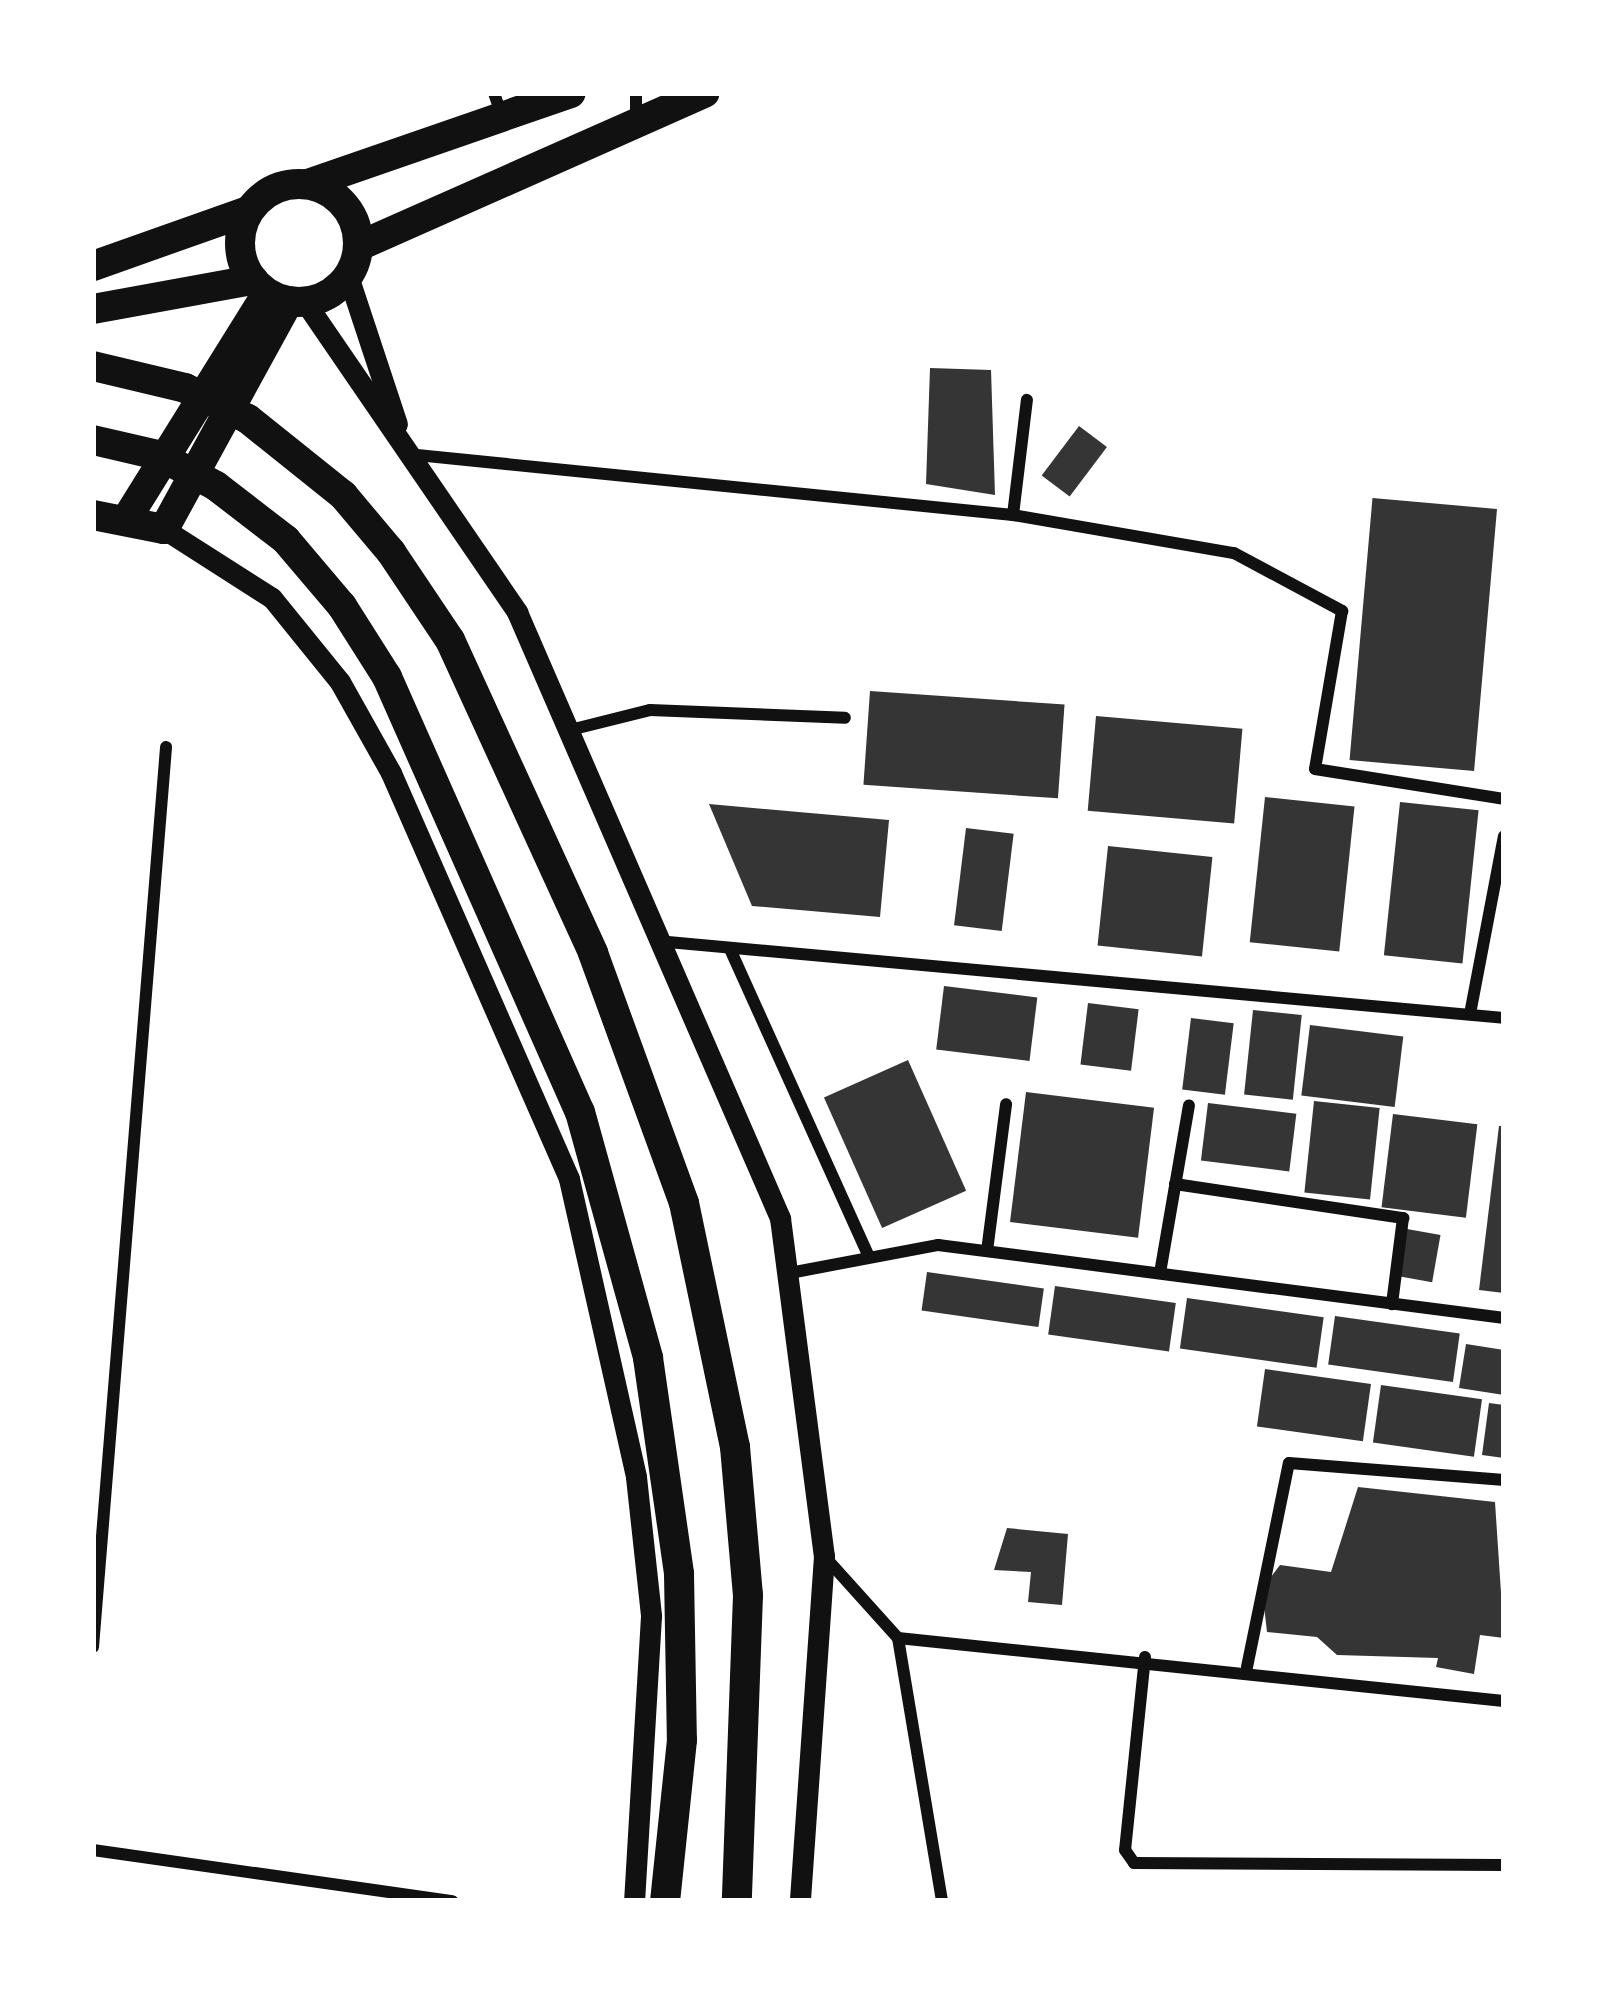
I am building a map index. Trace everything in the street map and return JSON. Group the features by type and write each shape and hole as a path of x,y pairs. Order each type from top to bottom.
{"main road":[{"path":"358,246 636,107 705,93"},
{"path":"93,266 248,211 274,189 308,184 498,105 550,97"},
{"path":"93,309 278,294 348,276 358,246 339,199 308,184"},
{"path":"248,211 239,247 278,294"},
{"path":"129,515 278,294"},
{"path":"93,515 129,515 164,530 278,294"},
{"path":"93,366 184,388 248,419 367,524 450,640 593,953 684,1203 735,1447 748,1594 737,1901"},
{"path":"93,440 158,455 216,486 286,540 342,606 397,698 580,1112 648,1358 680,1574 682,1740 665,1901"}],"street":[{"path":"348,276 406,454"},
{"path":"278,294 406,454 518,612 668,942 795,1272 824,1556 800,1901"},
{"path":"1012,515 1027,400"},
{"path":"406,454 1012,515 1234,553 1342,611 1315,769 1504,799"},
{"path":"164,530 272,598 340,682 392,773 569,1179 636,1477 651,1616 634,1901"},
{"path":"570,730 650,710 844,718"},
{"path":"93,1647 166,747"},
{"path":"1470,1014 1504,836"},
{"path":"668,942 1504,1018"},
{"path":"730,949 868,1255"},
{"path":"987,1251 1006,1104"},
{"path":"1160,1274 1189,1105"},
{"path":"1175,1184 1402,1218 1392,1304"},
{"path":"795,1272 868,1255 987,1251 1504,1318"},
{"path":"1247,1667 1289,1463 1504,1480"},
{"path":"824,1556 898,1638 942,1901"},
{"path":"898,1638 1247,1667 1504,1701"},
{"path":"1144,1657 1126,1850 1134,1863 1504,1865"},
{"path":"93,1850 452,1901"}],"building":[{"path":"930,368 991,370 995,495 926,484"},
{"path":"1079,426 1107,447 1070,497 1042,476"},
{"path":"1372,498 1497,509 1474,771 1350,760"},
{"path":"870,691 1065,705 1058,798 863,785"},
{"path":"1096,716 1242,729 1234,823 1088,811"},
{"path":"1265,797 1355,806 1339,952 1250,942"},
{"path":"1400,802 1479,810 1462,963 1384,955"},
{"path":"709,804 889,820 880,917 752,906"},
{"path":"966,828 1014,834 1002,931 954,925"},
{"path":"1108,846 1212,857 1202,956 1098,945"},
{"path":"944,986 1037,997 1029,1061 936,1050"},
{"path":"1088,1003 1139,1009 1131,1071 1080,1065"},
{"path":"1253,1010 1302,1015 1293,1100 1244,1095"},
{"path":"1191,1018 1234,1023 1225,1095 1182,1089"},
{"path":"1310,1025 1403,1036 1395,1107 1301,1095"},
{"path":"908,1060 966,1191 882,1228 824,1097"},
{"path":"1026,1092 1154,1108 1138,1238 1010,1222"},
{"path":"1314,1101 1380,1108 1370,1199 1304,1192"},
{"path":"1208,1103 1296,1114 1289,1171 1201,1161"},
{"path":"1393,1114 1477,1124 1466,1218 1382,1207"},
{"path":"1499,1126 1504,1126 1504,1293 1479,1290"},
{"path":"1407,1229 1440,1235 1432,1282 1399,1276"},
{"path":"927,1272 1044,1288 1038,1327 922,1311"},
{"path":"1055,1286 1176,1303 1169,1352 1048,1335"},
{"path":"1187,1298 1324,1317 1317,1368 1180,1349"},
{"path":"1335,1316 1460,1334 1453,1382 1328,1365"},
{"path":"1466,1344 1504,1350 1504,1395 1459,1388"},
{"path":"1265,1369 1371,1384 1363,1441 1257,1426"},
{"path":"1381,1385 1482,1399 1474,1457 1373,1442"},
{"path":"1489,1403 1504,1405 1504,1458 1482,1455"},
{"path":"1358,1487 1495,1502 1504,1638 1480,1635 1474,1674 1436,1667 1438,1658 1337,1655 1317,1637 1267,1632 1262,1589 1280,1565 1331,1572"},
{"path":"1007,1528 1068,1534 1062,1605 1028,1602 1031,1572 994,1570"}]}
